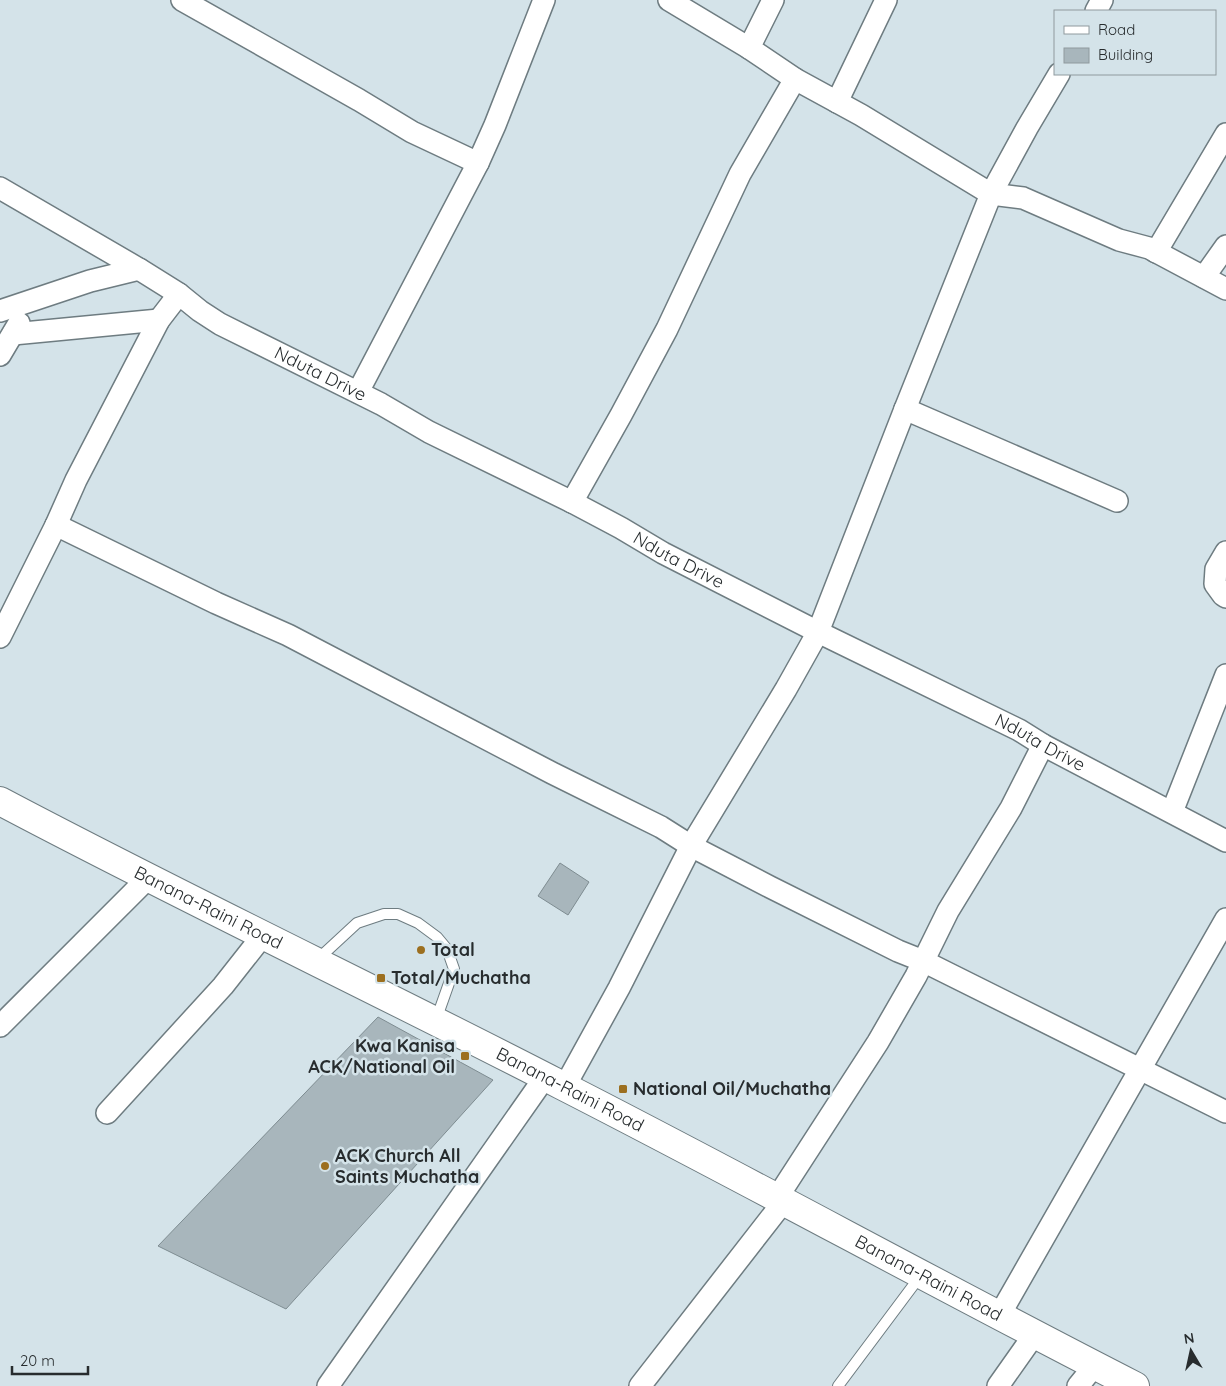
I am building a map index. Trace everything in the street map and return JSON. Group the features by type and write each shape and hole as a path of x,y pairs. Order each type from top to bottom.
{"main road":[{"name":"Banana-Raini Road","path":"3,807 264,934 436,1021 922,1274 1034,1335 1135,1386"}],"street":[{"path":"182,0 412,132 478,163"},
{"path":"358,392 478,163 544,0"},
{"path":"669,0 749,48 795,79 992,194 1023,198 1119,240 1156,252 1226,289"},
{"path":"749,48 772,0"},
{"path":"837,102 886,0"},
{"path":"328,1386 555,1082 619,988 691,846 786,689 818,632 992,194 1027,128 1058,75"},
{"path":"572,502 621,416 667,329 740,174 795,79"},
{"path":"1156,252 1226,134"},
{"name":"Nduta Drive","path":"0,188 139,269 179,294 220,324 358,392 429,432 572,502 663,553 818,632 995,717 1043,746 1226,841"},
{"path":"1204,277 1226,246"},
{"path":"0,311 90,281 139,269"},
{"path":"0,637 56,525 76,480 159,320 179,294"},
{"path":"0,355 13,334 29,301"},
{"path":"13,334 159,320"},
{"path":"905,410 1117,501"},
{"path":"56,525 216,603 288,635 544,768 661,826 691,846 898,952 923,961 1226,1112"},
{"path":"1226,552 1216,569 1214,584 1226,597"},
{"path":"1172,812 1226,675"},
{"path":"640,1386 781,1200 878,1042 916,976 948,912 1011,808 1043,746"},
{"path":"0,1026 148,878"},
{"path":"999,1316 1226,919"},
{"path":"107,1113 223,986 264,934"},
{"path":"998,1386 1034,1335"},
{"path":"1078,1386 1095,1366"}],"lane":[{"path":"317,961 357,924 384,914 398,914 418,923 437,937 447,949 454,969 436,1021"},
{"path":"838,1386 922,1274"}],"building":[{"path":"560,863 589,882 568,915 538,896"},
{"name":"ACK Church All Saints Muchatha","path":"378,1017 493,1080 286,1309 158,1246"}],"place":[{"name":"Total","path":"421,950"},
{"name":"Total/Muchatha","path":"381,978"},
{"name":"Kwa Kanisa ACK/National Oil","path":"465,1056"},
{"name":"National Oil/Muchatha","path":"623,1089"},
{"name":"ACK Church All Saints Muchatha","path":"325,1166"}]}
